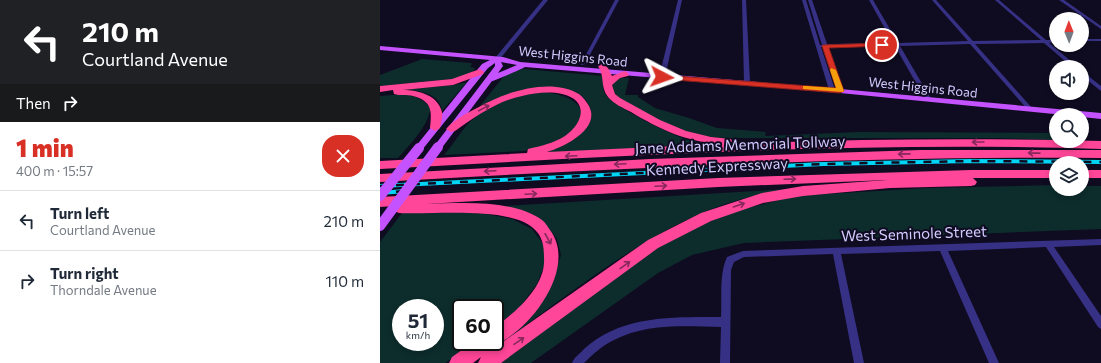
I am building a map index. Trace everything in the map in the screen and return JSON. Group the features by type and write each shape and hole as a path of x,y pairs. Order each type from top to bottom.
{"highway":[{"path":"605,69 609,93 617,100 665,128 690,137 716,141 797,141 834,145"},
{"path":"380,89 453,82 480,72"},
{"path":"607,85 617,76 625,74"},
{"path":"451,129 473,114 495,102 530,91 556,91 565,93 577,98 584,104 586,112 583,124 574,135 560,143 532,152 482,160"},
{"path":"380,94 409,92 422,95 430,100 437,109 435,128"},
{"path":"381,165 742,147 997,142 1101,146"},
{"name":"Jane Addams Memorial Tollway","path":"380,178 696,160 943,154 1101,154"},
{"path":"487,363 653,244 688,225 726,210 762,198 803,191 890,184 976,182 1004,173"},
{"name":"Kennedy Expressway","path":"380,204 772,180 1004,173 1049,174"},
{"path":"1089,174 1101,174"},
{"path":"380,204 407,209 456,207 512,212 530,218 543,229 551,243 553,257 551,270 535,300 524,313 504,331"},
{"path":"458,363 475,351"}],"main road":[{"name":"West Higgins Road","path":"380,48 497,59 584,64 625,74 662,74"},
{"name":"West Higgins Road","path":"497,59 534,65 662,74 1101,116"},
{"path":"380,196 485,66 497,59 499,66 380,226"},
{"path":"481,90 502,73 520,66 534,65"}],"street":[{"path":"497,59 546,0"},
{"path":"584,64 616,0"},
{"path":"662,74 680,0"},
{"path":"744,0 745,82"},
{"path":"804,0 819,46 836,90"},
{"path":"810,0 825,46 836,90"},
{"path":"871,0 928,99"},
{"path":"934,0 1030,109"},
{"path":"997,0 1067,60"},
{"path":"1061,0 1101,28"},
{"path":"1089,40 1101,40"},
{"path":"819,46 1049,41"},
{"path":"1089,79 1101,90"},
{"name":"West Seminole Street","path":"726,322 727,270 730,260 743,254 1101,242"},
{"path":"1048,244 1101,324"},
{"path":"943,248 994,363"},
{"path":"836,251 859,363"},
{"path":"577,363 595,346 609,337 628,329 661,322 726,322 725,363"}],"green space":[{"path":"422,59 471,63 472,64 470,67 475,68 472,73 463,78 380,86 380,75"},
{"path":"524,69 604,76 604,92 609,99 618,105 657,127 688,140 716,144 545,153 560,147 573,138 591,118 591,109 586,100 578,93 552,88 490,101 479,107 504,76 515,70"},
{"path":"620,78 629,78 625,95 638,95 638,97 655,108 717,128 766,132 765,136 860,132 1049,133 1049,140 998,138 709,137 697,135 674,127 642,112 616,95 611,85"},
{"path":"467,82 442,111 437,100 427,93 401,90 454,85"},
{"path":"544,92 568,98 575,102 580,108 581,114 579,121 573,130 560,140 546,146 525,151 444,155 467,125 483,111 512,98"},
{"path":"404,94 420,99 432,110 430,111 421,130 398,158 380,158 380,96"},
{"path":"1049,185 1049,196 1089,196 1089,186 1101,186 1101,229 744,243 692,255 658,273 531,363 497,363 647,254 706,223 739,210 788,198 808,195 928,188"},
{"path":"788,189 718,206 680,223 626,254 599,272 504,341 504,336 540,303 552,284 561,255 557,239 548,227 529,213 503,206"},
{"path":"460,212 486,214 512,219 532,229 544,245 545,263 537,284 519,308 504,320 504,299 452,299 452,351 463,351 445,363 380,363 380,242 402,213"}],"railway":[{"path":"380,186 823,164 971,161 1101,162"},
{"path":"380,193 405,191"}],"slow traffic":[{"path":"806,88 840,91 833,70"}],"route":[{"path":"662,77 742,82 840,91 825,46 882,45"}]}
